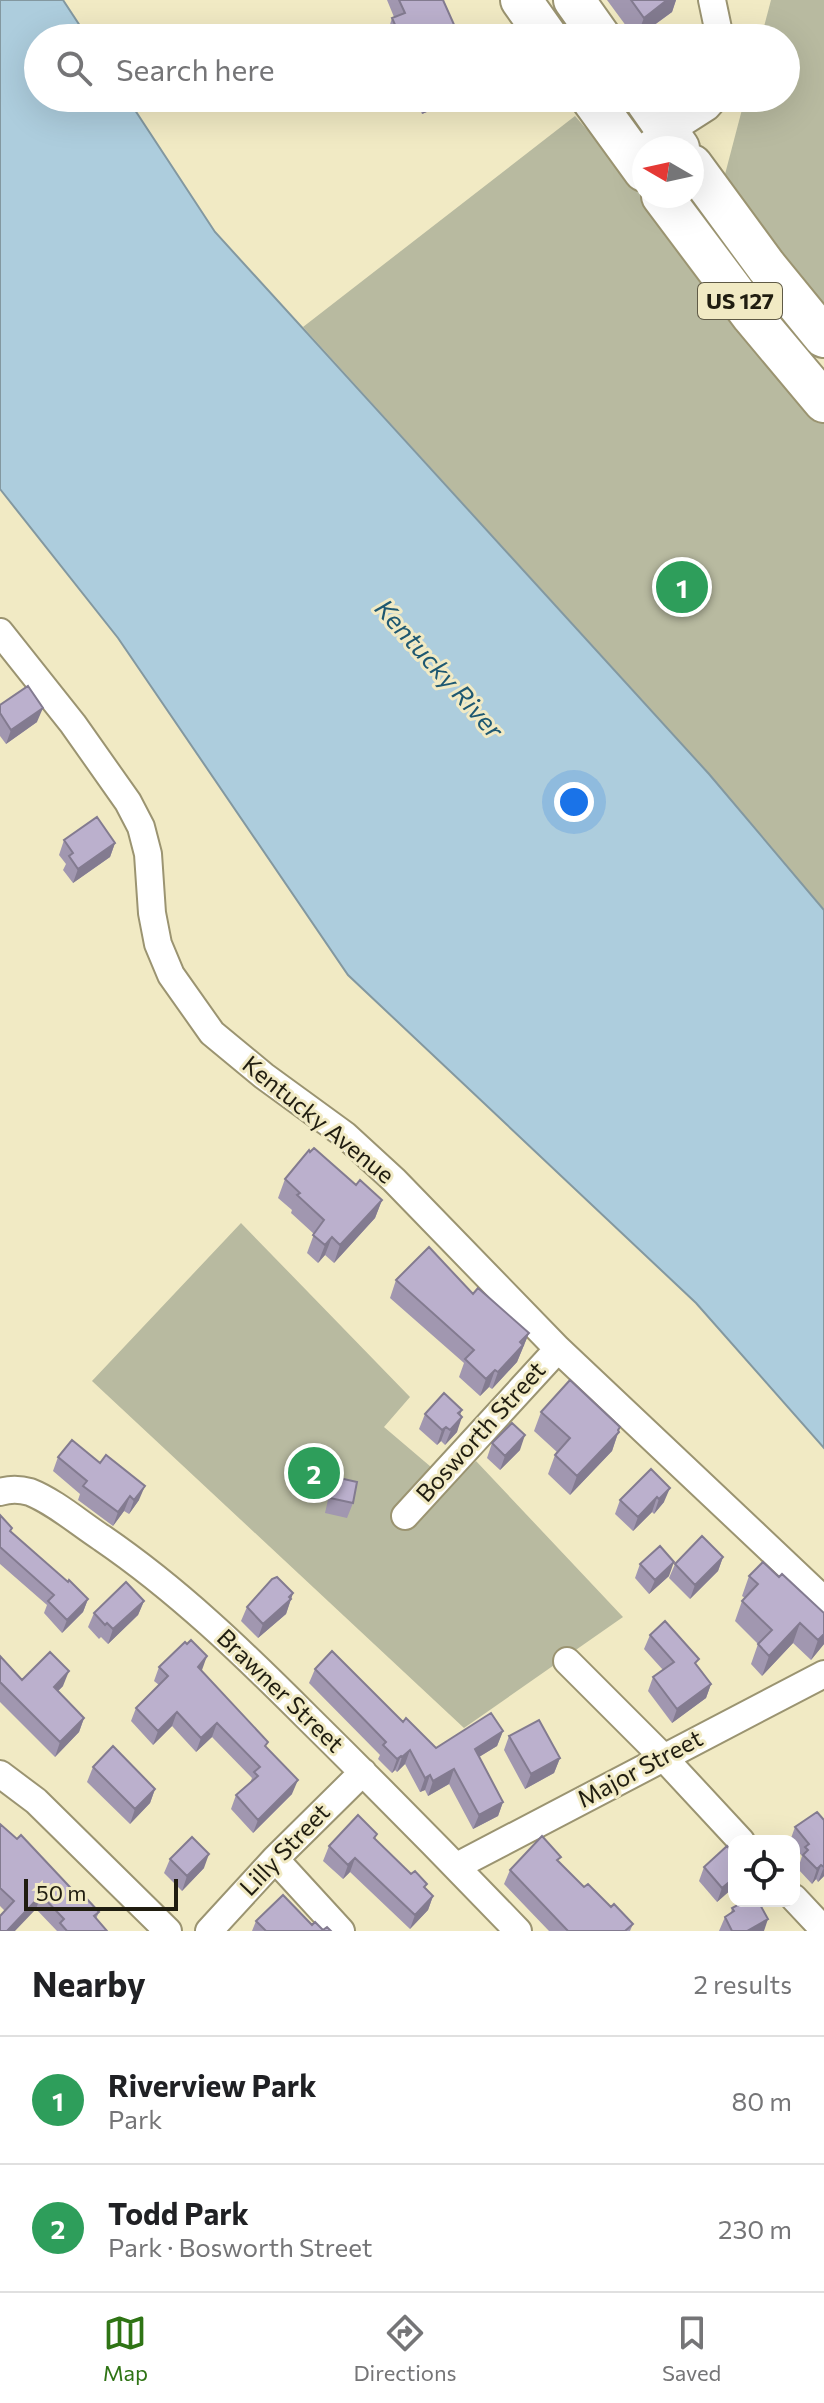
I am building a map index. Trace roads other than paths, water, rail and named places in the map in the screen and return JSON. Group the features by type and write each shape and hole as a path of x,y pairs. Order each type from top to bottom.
{"highway":[{"path":"521,0 538,24"},
{"path":"574,0 591,24"},
{"path":"601,112 632,155"},
{"path":"654,112 671,136"},
{"name":"US 127","path":"704,181 766,266 824,337"},
{"name":"US 127","path":"671,208 743,305 824,402"}],"street":[{"path":"712,0 717,24"},
{"path":"679,136 702,112"},
{"name":"Kentucky Avenue","path":"0,632 73,724 128,802 141,827 148,854 152,913 158,944 171,975 212,1033 264,1076 345,1135 442,1227 558,1349 824,1600"},
{"name":"Bosworth Street","path":"405,1516 558,1349"},
{"name":"Brawner Street","path":"6,1491 30,1493 55,1507 143,1566 223,1634 457,1866 518,1931"},
{"path":"567,1661 735,1835"},
{"name":"Major Street","path":"457,1866 824,1674"},
{"name":"Lilly Street","path":"209,1931 275,1859 363,1772"},
{"path":"0,1774 36,1801 168,1931"},
{"path":"275,1859 341,1931"},
{"path":"800,1904 824,1930"}],"water":[{"name":"Kentucky River","path":"0,0 63,0 79,24 24,24 24,112 136,112 215,232 709,774 824,910 824,1448 696,1303 348,975 118,638 0,489"}],"place":[{"name":"Riverview Park","path":"682,587"},
{"name":"Todd Park","path":"314,1473"}]}
